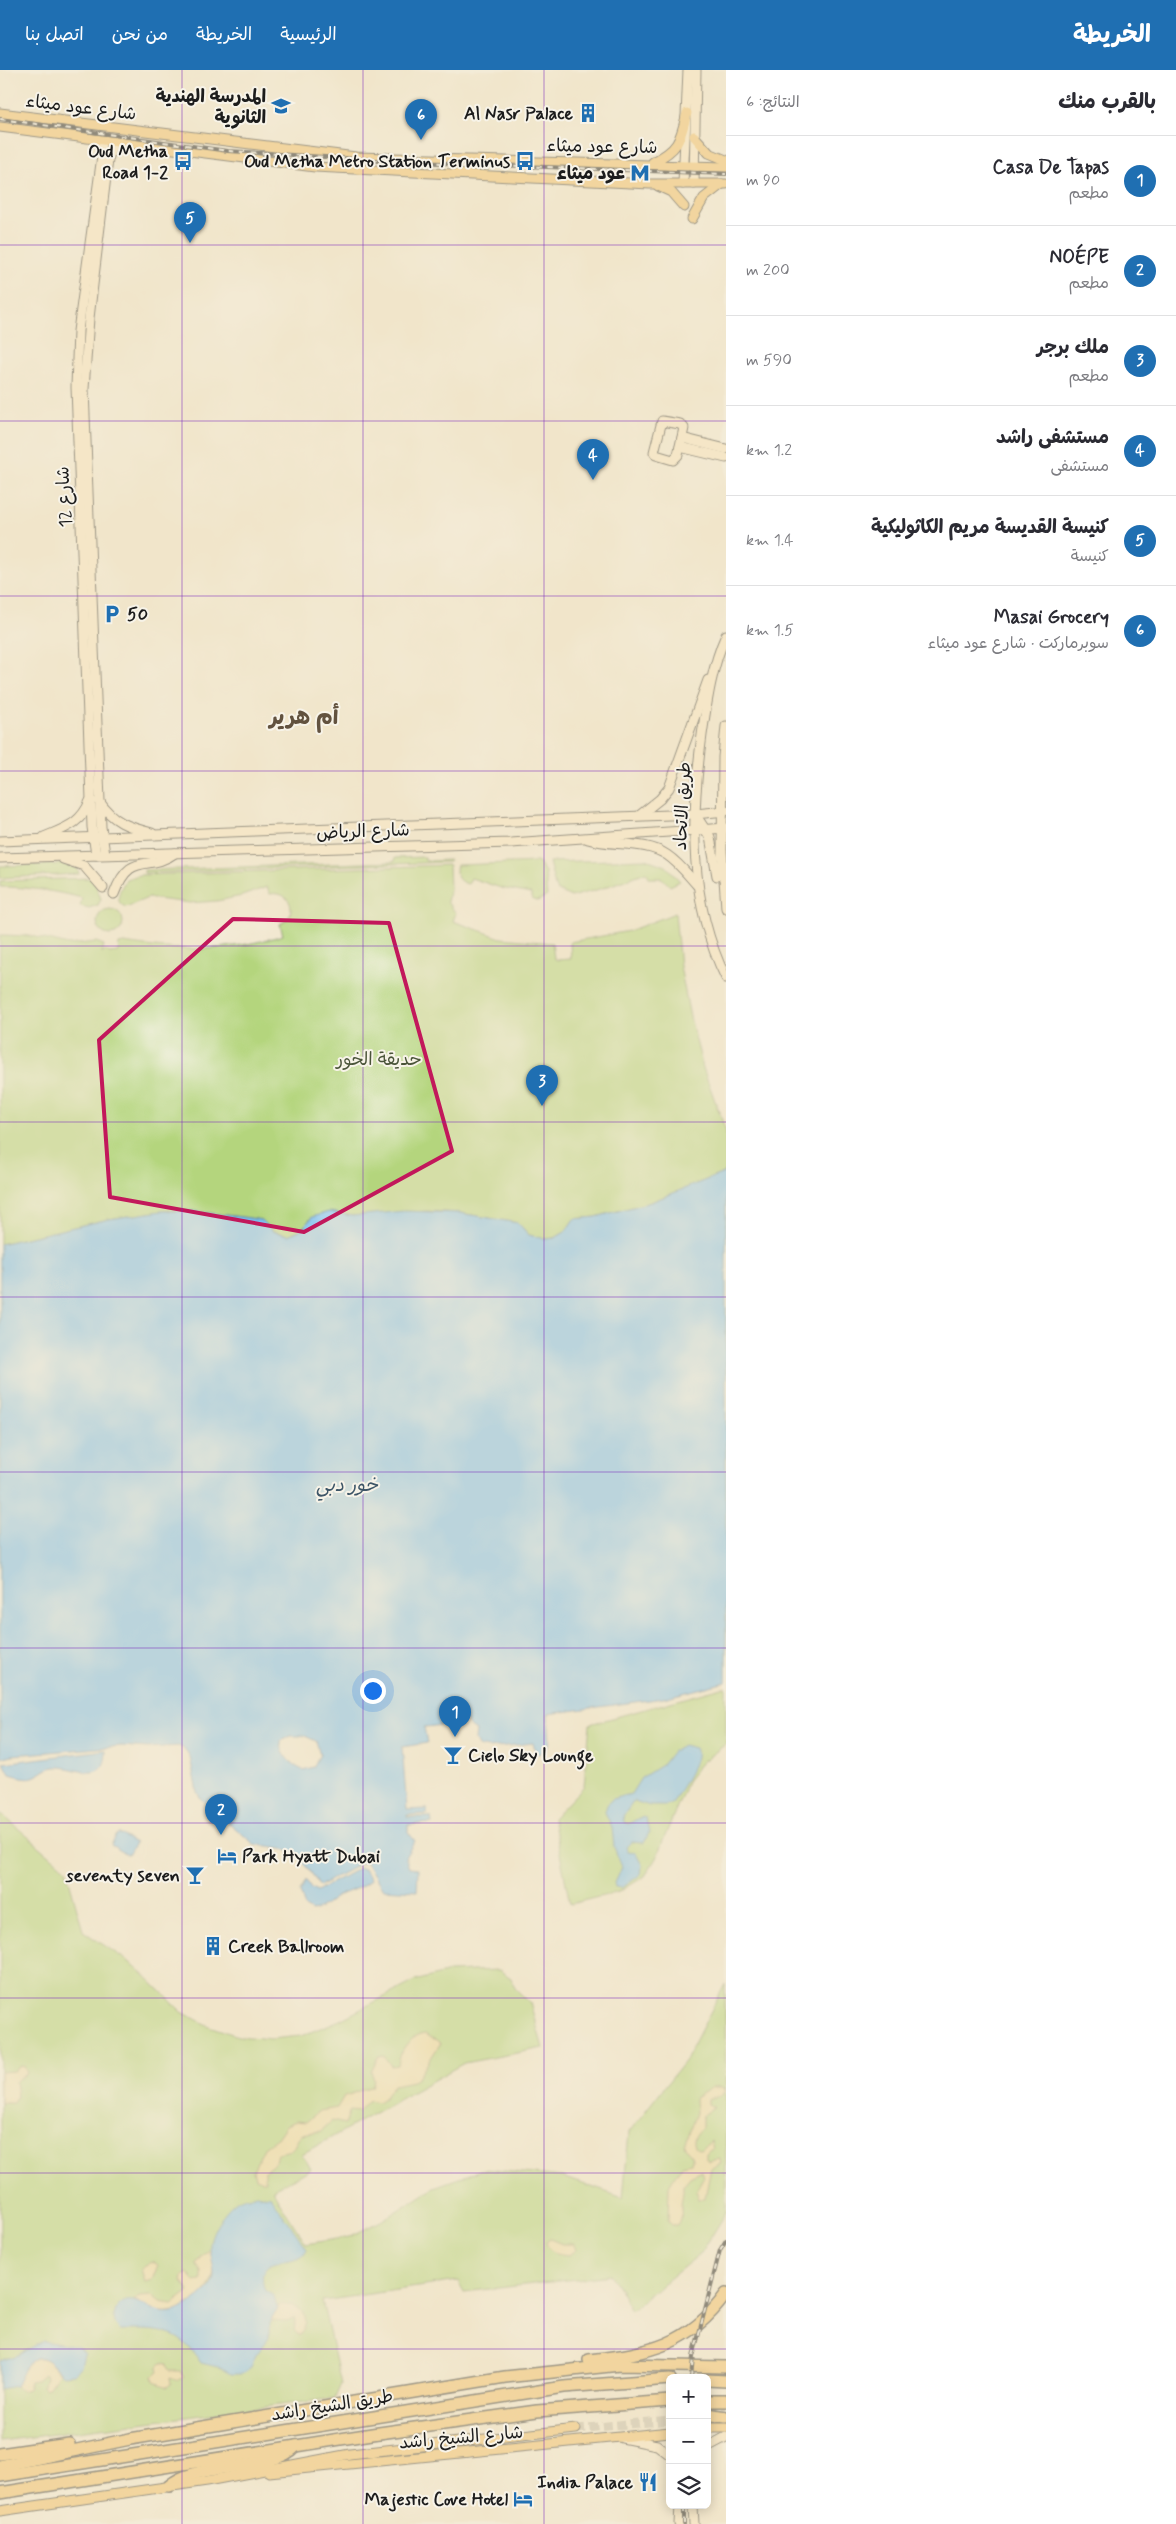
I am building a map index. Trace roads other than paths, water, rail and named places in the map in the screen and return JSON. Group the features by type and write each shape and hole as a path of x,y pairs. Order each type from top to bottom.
{"highway":[{"path":"505,2377 531,2368 622,2356 663,2347 692,2331 705,2320 726,2294"},
{"path":"0,2466 130,2439 505,2377 653,2364 726,2367"},
{"path":"555,2372 649,2371 666,2375"},
{"name":"طريق الشيخ راشد","path":"0,2476 535,2392 602,2383 666,2379"},
{"path":"711,2380 726,2381"},
{"name":"طريق الشيخ راشد","path":"0,2493 298,2444 537,2411 666,2401"},
{"path":"711,2401 726,2401"},
{"path":"641,2403 666,2407"},
{"path":"711,2415 726,2417"},
{"path":"0,2454 92,2441 130,2439"},
{"path":"169,2486 187,2476 278,2457 289,2453 298,2444"}],"main road":[{"path":"688,70 689,164 694,184"},
{"path":"683,184 694,136 696,70"},
{"path":"650,163 669,154 678,144 687,112"},
{"name":"شارع عود ميثاء","path":"0,113 356,158 650,163 726,167"},
{"name":"شارع عود ميثاء","path":"0,128 315,167 650,184 724,184"},
{"path":"694,136 709,153 726,160"},
{"name":"شارع 12","path":"84,492 76,407 77,347 102,156 101,146 97,140"},
{"name":"شارع 12","path":"100,855 84,492 84,389 87,340 108,160 111,150 119,143"},
{"path":"650,184 671,192 684,208"},
{"path":"692,219 704,198 724,184"},
{"path":"726,449 681,443 726,458"},
{"name":"طريق الاتحاد","path":"726,635 715,664 701,748 695,814 698,886 711,943 726,978"},
{"path":"638,816 660,799 669,788 715,664"},
{"path":"725,729 726,744"},
{"path":"725,729 722,867 726,908"},
{"path":"36,840 64,830 78,822 96,798 111,816 123,825 164,836"},
{"name":"شارع الرياض","path":"0,841 695,814 724,811"},
{"path":"679,814 686,822 682,832"},
{"path":"695,814 707,830 714,851 718,894 726,916"},
{"name":"شارع الرياض","path":"0,858 511,843 724,829"},
{"path":"583,837 607,844 643,846 666,854 698,886"},
{"path":"99,838 92,845 100,855"},
{"path":"114,894 121,878 130,868 145,862 164,859 177,853"},
{"path":"51,856 74,861 84,866 104,888"},
{"path":"711,2428 726,2428"},
{"path":"0,2511 207,2481 350,2454 576,2429"},
{"name":"شارع الشيخ راشد","path":"256,2471 279,2472 666,2432"},
{"path":"711,2445 726,2437"},
{"path":"619,2438 657,2445 666,2452"},
{"path":"679,2524 680,2509"},
{"path":"693,2509 694,2524"}],"water":[{"name":"خور دبي","path":"726,1172 726,1682 663,1698 548,1714 550,1741 545,1752 536,1754 533,1743 488,1748 478,1746 475,1740 476,1731 469,1726 462,1714 444,1724 424,1727 427,1743 402,1747 407,1810 427,1809 427,1814 407,1815 407,1817 431,1817 432,1823 408,1825 408,1832 415,1841 405,1857 409,1868 418,1869 417,1891 383,1889 365,1861 319,1886 311,1872 294,1854 282,1848 254,1844 201,1799 197,1792 190,1757 183,1748 178,1746 148,1748 122,1746 12,1755 0,1758 0,1244 109,1219 161,1211 192,1211 261,1220 272,1231 288,1235 302,1229 312,1217 329,1212 352,1216 404,1211 460,1213 518,1223 529,1235 545,1239 555,1238 565,1232 574,1219 596,1217 651,1202","holes":["291,1736 305,1736 316,1741 320,1754 314,1767 303,1770 287,1758 282,1750 281,1741"]},
{"path":"683,1745 695,1748 695,1759 689,1775 673,1803 666,1806 650,1806 634,1801 623,1816 624,1822 628,1824 641,1817 646,1818 649,1833 644,1843 631,1842 626,1847 628,1851 635,1852 642,1865 641,1874 622,1888 616,1887 615,1882 622,1867 614,1847 612,1827 605,1812 607,1805 612,1799 631,1794 641,1778 663,1764 673,1751"},
{"path":"106,1750 105,1762 95,1772 55,1767 31,1778 10,1774 4,1763"},
{"path":"118,1833 135,1843 128,1855 111,1845"},
{"path":"359,1868 364,1869 370,1880 336,1897 316,1910 312,1911 305,1907 300,1892 306,1880 311,1888 317,1891"},
{"path":"256,2195 270,2196 307,2249 302,2255 294,2259 270,2264 265,2269 263,2276 264,2289 274,2296 278,2309 269,2323 269,2338 256,2355 251,2367 242,2374 231,2374 218,2367 201,2363 184,2343 166,2333 145,2330 120,2330 115,2323 114,2316 120,2304 126,2301 137,2302 163,2313 183,2308 208,2290 214,2277 210,2246 216,2227 233,2204 241,2199"},
{"path":"43,2341 78,2347 84,2354 81,2367 73,2374 63,2375 48,2361 36,2358 24,2369 16,2386 0,2389 0,2361 18,2355"}],"tunnel":[{"path":"711,2415 726,2408"},
{"path":"576,2429 666,2420"}],"railway":[{"path":"0,119 228,151 390,161 726,174"},
{"path":"691,2374 693,2357 720,2250 726,2240"},
{"path":"684,2509 684,2524"}],"place":[{"name":"المدرسة الهندية الثانوية","path":"281,106"},
{"name":"Al Nasr Palace","path":"588,113"},
{"name":"Masai Grocery","path":"421,140"},
{"name":"Oud Metha Road 1-2","path":"183,161"},
{"name":"Oud Metha Metro Station Terminus","path":"525,161"},
{"name":"عود ميثاء","path":"640,173"},
{"name":"كنيسة القديسة مريم الكاثوليكية","path":"190,243"},
{"name":"مستشفى راشد","path":"593,480"},
{"name":"50","path":"112,614"},
{"name":"ملك برجر","path":"542,1106"},
{"name":"Casa De Tapas","path":"455,1737"},
{"name":"Cielo Sky Lounge","path":"453,1755"},
{"name":"NOÉPE","path":"221,1835"},
{"name":"Park Hyatt Dubai","path":"227,1856"},
{"name":"seventy seven","path":"195,1875"},
{"name":"Creek Ballroom","path":"213,1946"},
{"name":"India Palace","path":"648,2482"},
{"name":"Majestic Cove Hotel","path":"523,2499"}],"district":[{"name":"أم هرير","path":"304,716"}],"park label":[{"name":"حديقة الخور","path":"379,1059"}]}
